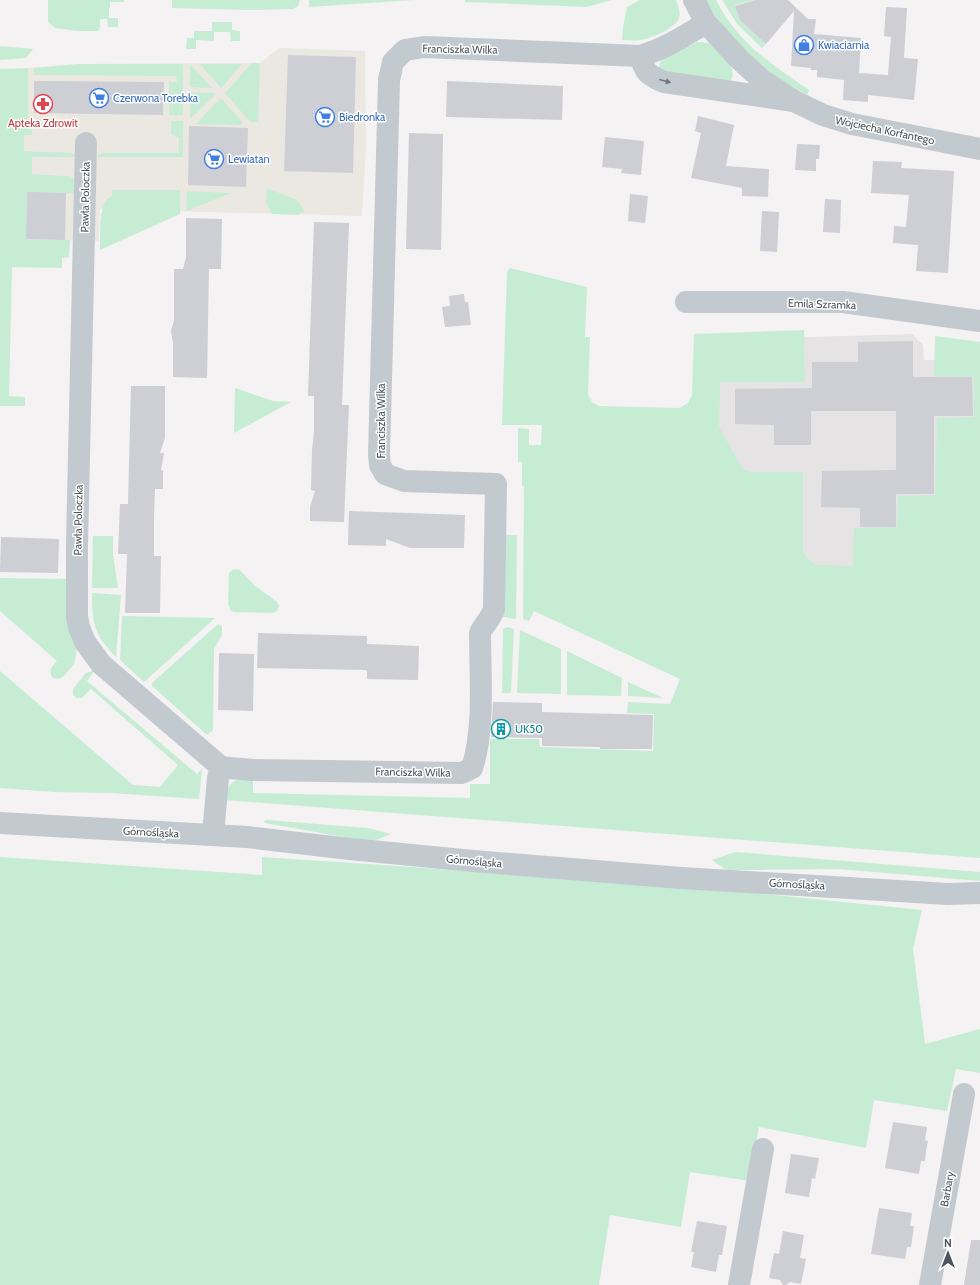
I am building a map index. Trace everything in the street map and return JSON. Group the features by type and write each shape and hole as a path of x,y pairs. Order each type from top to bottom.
{"street":[{"name":"Wojciecha Korfantego","path":"694,0 706,23 739,59 762,80 794,101 823,115 852,124 980,149"},
{"name":"Franciszka Wilka","path":"221,766 253,770 462,773 472,768 478,752 480,633 483,626 492,616 494,609 496,484 404,481 385,474 380,465 379,455 389,80 393,62 405,50 424,47 640,56 671,44 706,23"},
{"path":"640,56 644,68 650,76 664,82 794,101"},
{"name":"Pawła Poloczka","path":"86,143 77,545 79,627 85,642 101,664 221,766"},
{"name":"Emila Szramka","path":"686,302 843,302 980,321"},
{"path":"213,835 218,778 221,766"},
{"name":"Górnośląska","path":"0,823 257,838 473,861 674,877 948,894 980,893"},
{"name":"Górnośląska","path":"948,894 980,900"},
{"name":"Barbary","path":"930,1285 964,1094"},
{"path":"739,1285 763,1149"}],"shaded area":[{"path":"279,48 365,51 366,147 362,216 100,209 99,241 26,239 27,192 66,193 69,176 32,174 24,152 24,134 32,135 28,120 28,68 79,64 260,63"},
{"path":"912,334 923,345 924,360 972,360 980,376 980,667 872,700 715,428 709,340"}],"green space":[{"path":"48,0 124,0 124,2 110,2 109,18 118,18 118,27 108,27 107,19 100,19 100,28 98,31 77,31 55,28 48,22"},
{"path":"172,0 300,0 298,6 293,9 249,10 172,8"},
{"path":"309,0 413,0 309,7"},
{"path":"465,0 612,0 586,7 465,2"},
{"path":"640,0 676,0 680,16 673,26 656,35 641,40 622,40 627,7"},
{"path":"705,0 716,0 734,28 745,40 769,62 809,90 807,95 773,74 741,48 725,30"},
{"path":"722,0 756,0 735,5 740,20 766,44 762,48 738,25"},
{"path":"212,22 232,22 232,30 240,31 240,41 231,41 230,32 214,32 214,41 196,40 196,49 186,49 187,38 194,38 194,31 212,31"},
{"path":"697,42 709,43 728,62 733,73 732,79 728,85 667,78 659,68 660,62 663,58"},
{"path":"0,46 33,49 26,58 0,60"},
{"path":"252,63 260,63 258,122 250,122 225,93"},
{"path":"79,64 183,64 183,115 169,115 169,82 177,82 176,76 34,75 34,68"},
{"path":"190,64 212,88 190,87"},
{"path":"200,64 242,64 221,88"},
{"path":"28,68 28,120 32,120 32,135 24,135 24,151 71,153 78,157 32,157 32,174 69,176 76,185 76,193 27,193 26,239 70,240 69,257 62,258 62,268 12,267 9,396 25,397 25,406 0,406 0,69"},
{"path":"190,92 217,93 190,119"},
{"path":"221,98 242,122 241,125 196,124"},
{"path":"171,121 183,121 183,157 96,157 106,153 179,153 179,137 171,133"},
{"path":"267,188 297,200 304,211 298,215 272,214 266,202"},
{"path":"112,190 180,190 180,214 100,250 102,212 107,199 112,196"},
{"path":"187,191 231,193 186,211"},
{"path":"510,268 587,287 585,337 590,337 588,394 592,402 599,406 680,408 688,403 692,395 694,334 804,330 805,382 720,382 719,427 741,466 745,470 751,472 803,472 803,552 808,559 816,565 853,566 854,528 897,527 898,496 935,495 937,418 974,417 974,377 934,376 935,336 980,342 980,858 225,800 229,788 233,782 253,779 253,793 470,798 470,784 490,784 490,739 539,739 540,747 653,751 654,714 627,713 628,702 670,704 680,679 534,611 529,621 523,619 524,486 522,486 522,462 518,462 518,428 529,429 529,445 541,445 542,425 502,425 507,272"},
{"path":"235,388 273,401 291,402 234,433"},
{"path":"503,535 517,535 516,619 503,617"},
{"path":"93,536 113,536 113,554 118,588 92,588"},
{"path":"234,569 240,570 254,585 277,602 279,606 277,611 273,613 231,611 228,604 229,573"},
{"path":"0,578 68,579 77,646 74,664 63,677 58,679 52,677 51,670 57,661 0,611"},
{"path":"92,593 121,595 116,657 103,642 96,628 93,613"},
{"path":"122,616 215,618 144,682 120,660"},
{"path":"218,624 222,626 222,635 214,649 213,730 207,735 152,686 152,683"},
{"path":"507,627 514,629 511,693 502,693 503,629"},
{"path":"520,630 561,649 561,694 517,693"},
{"path":"567,651 622,678 621,696 567,695"},
{"path":"95,670 87,681 197,774 202,769 199,799 0,788 0,671 133,785 160,787 178,765 91,689 82,698 77,698 73,695 73,689 86,673"},
{"path":"628,682 663,698 628,696"},
{"path":"264,821 368,828 391,834 371,842 265,823"},
{"path":"735,852 980,872 980,881 838,869 726,870 712,860"},
{"path":"0,857 262,875 262,857 765,894 922,910 913,949 925,1044 980,1029 980,1073 956,1069 947,1111 874,1100 866,1148 759,1127 750,1181 690,1172 681,1227 610,1215 599,1285 0,1285"}],"building":[{"path":"756,0 788,0 808,19 816,19 814,34 861,38 859,73 888,75 891,37 884,36 886,7 907,8 904,58 918,59 914,100 868,95 868,102 843,100 844,80 817,77 817,70 791,66 794,11 766,44 740,20 735,6"},
{"path":"288,55 356,57 353,173 284,171"},
{"name":"Czerwona Torebka","path":"34,81 164,82 163,115 34,113"},
{"path":"447,81 563,86 562,120 446,117"},
{"path":"698,116 734,125 726,166 769,169 768,197 742,196 742,188 691,178 701,133 695,131"},
{"path":"189,126 248,128 246,187 188,185"},
{"path":"409,133 443,134 441,250 406,249"},
{"path":"605,137 644,141 641,175 621,173 622,169 602,167"},
{"path":"797,144 820,145 819,159 816,159 816,171 795,170"},
{"path":"873,161 902,162 901,168 954,171 948,273 916,271 918,245 893,243 894,226 906,227 909,195 871,193"},
{"path":"27,192 66,193 65,240 26,239"},
{"path":"630,194 648,196 645,223 628,221"},
{"path":"825,199 841,200 840,233 823,232"},
{"path":"762,211 779,212 777,252 760,251"},
{"path":"186,218 222,219 221,269 209,269 207,378 173,377 173,343 171,331 174,320 174,269 183,269 186,257"},
{"path":"314,222 349,223 342,405 349,405 344,522 310,521 310,507 315,491 311,490 314,396 308,396"},
{"path":"464,294 465,302 468,302 471,325 445,327 442,307 450,306 449,296"},
{"path":"913,341 913,377 972,377 973,416 934,416 934,494 896,494 896,527 860,527 860,508 821,507 822,471 896,470 896,411 811,411 811,445 774,445 774,425 735,424 735,389 812,388 812,362 858,362 858,342"},
{"path":"131,386 165,386 165,438 160,453 164,453 161,470 163,471 163,489 155,489 154,516 154,556 161,556 160,613 125,613 127,554 118,554 120,504 128,504"},
{"path":"349,511 465,515 464,548 410,548 386,539 386,546 348,545"},
{"path":"1,537 59,539 58,573 0,572"},
{"path":"258,633 367,636 367,644 419,646 418,680 367,679 367,671 365,670 257,668"},
{"path":"219,653 254,654 253,711 218,710"},
{"path":"493,702 542,703 542,712 653,715 652,749 600,749 600,747 542,746 542,738 491,737"},
{"path":"893,1122 927,1127 925,1140 928,1141 925,1161 921,1161 919,1174 885,1168"},
{"path":"791,1154 819,1158 815,1179 812,1178 809,1197 785,1193"},
{"path":"879,1208 912,1213 910,1226 914,1226 911,1247 907,1247 905,1259 871,1254"},
{"path":"697,1221 727,1226 722,1255 719,1255 716,1272 691,1267 694,1252 691,1252"},
{"path":"783,1231 804,1235 800,1258 806,1259 801,1284 790,1282 783,1285 780,1280 769,1278 774,1253 779,1254"},
{"path":"971,1240 980,1240 980,1285 964,1285"}],"place":[{"name":"Kwiaciarnia","path":"804,45"},
{"name":"Czerwona Torebka","path":"99,98"},
{"name":"Apteka Zdrowit","path":"43,104"},
{"name":"Biedronka","path":"325,117"},
{"name":"Lewiatan","path":"214,159"},
{"name":"UK50","path":"501,729"}]}
